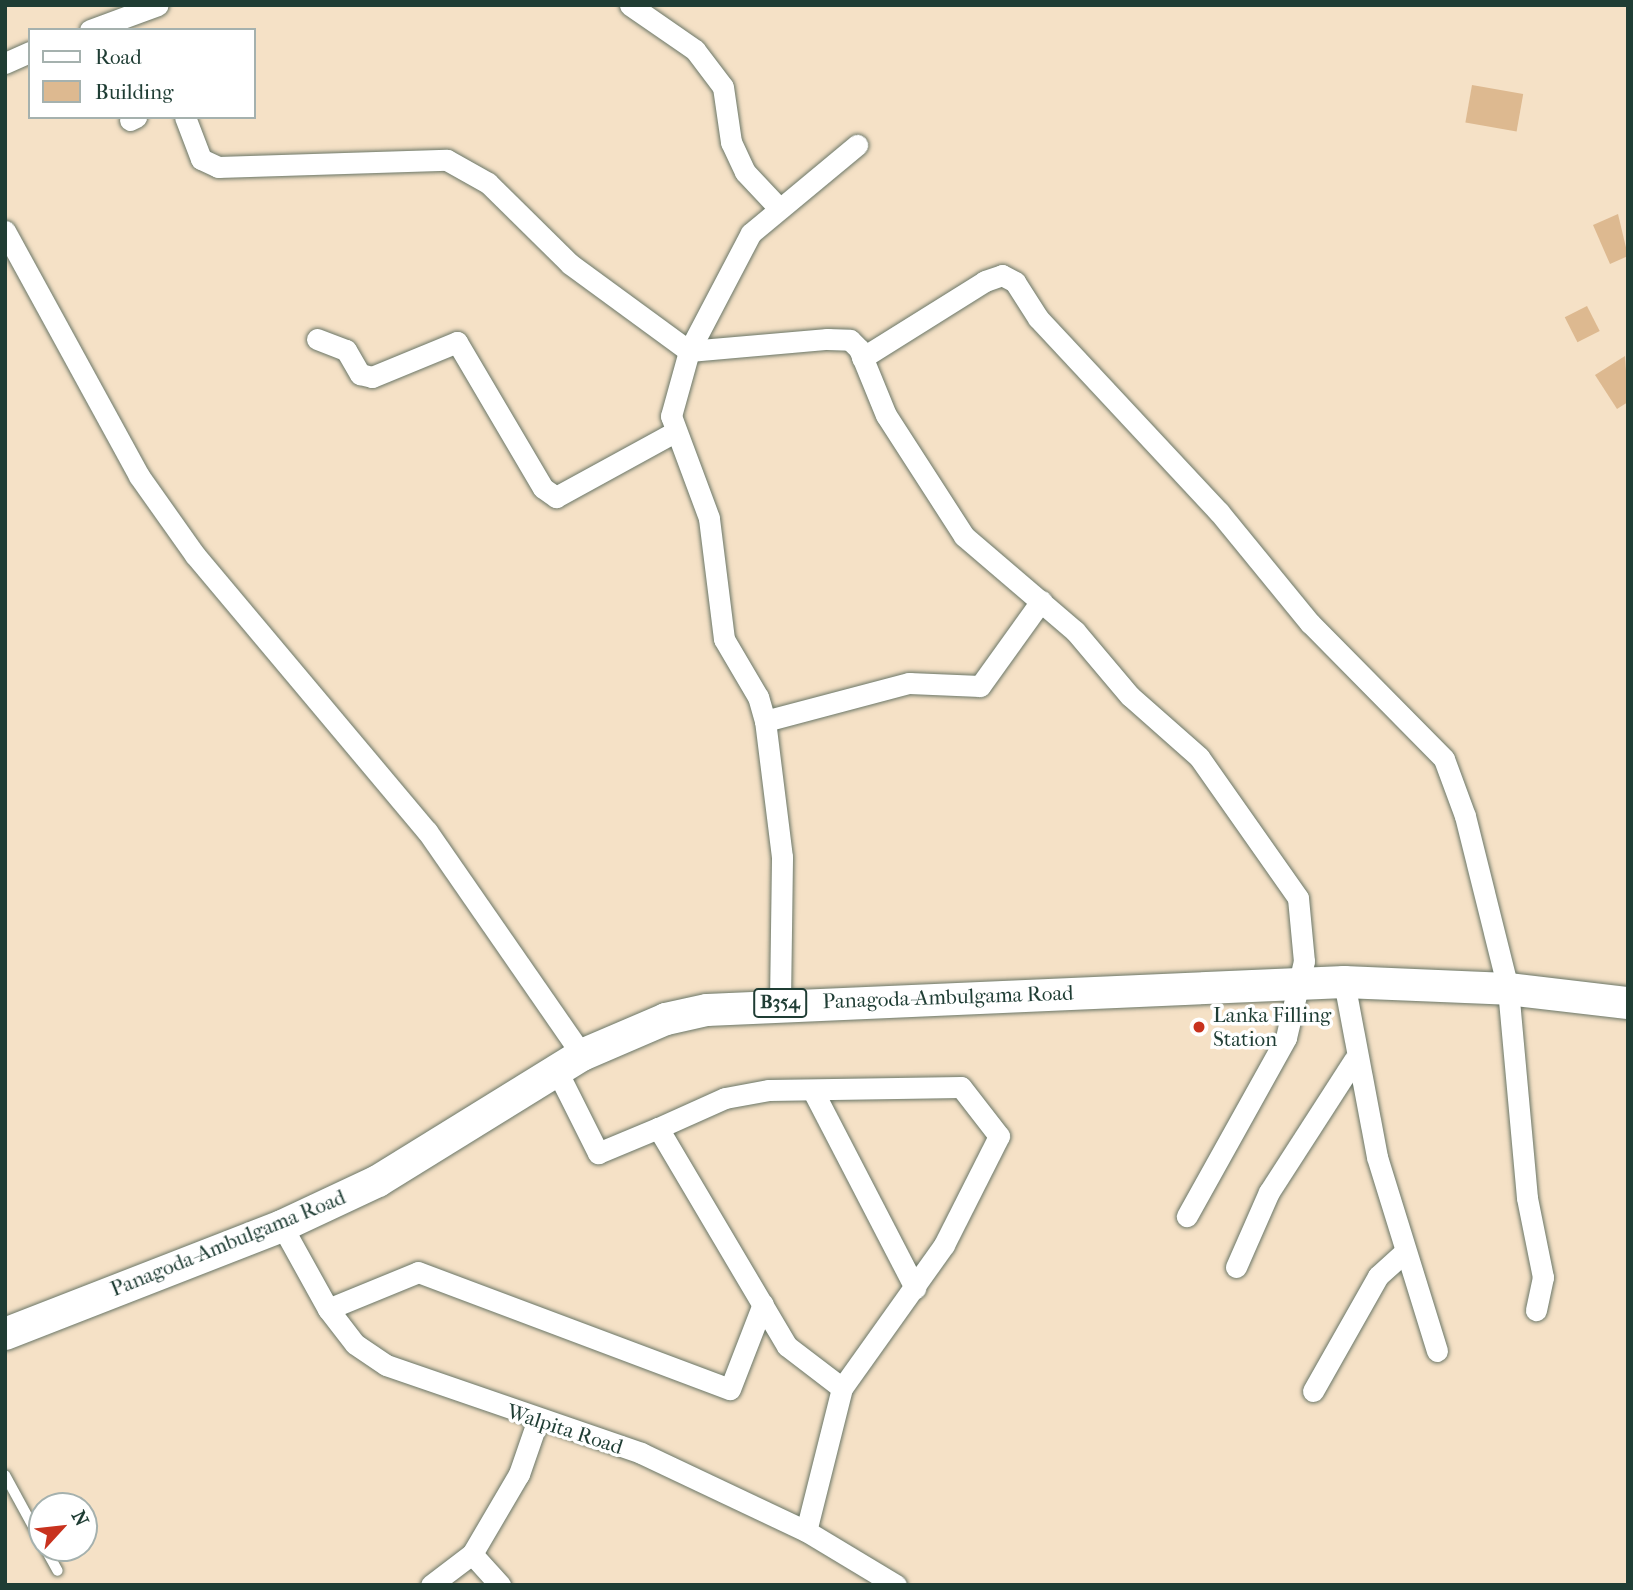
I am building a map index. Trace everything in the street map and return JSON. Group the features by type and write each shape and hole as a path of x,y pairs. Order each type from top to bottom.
{"main road":[{"name":"Panagoda-Ambulgama Road","path":"5,1334 282,1226 378,1181 570,1063 666,1019 780,1003 1344,982 1508,989 1628,1003"}],"street":[{"path":"95,28 158,5"},
{"path":"630,5 695,50 723,87 731,142 745,172 778,207"},
{"path":"5,63 28,53"},
{"path":"186,119 201,159 218,167 447,160 488,183 570,264 689,351 827,339 850,341 862,358 886,415 964,536 1041,601 1199,757 1250,822 1298,898 1302,984 1286,1038 1187,1216"},
{"path":"780,1003 782,857 765,722 724,639 709,518 673,433 670,416 689,351 751,233 778,207 857,145"},
{"path":"5,231 139,476 195,555 427,831 570,1063 598,1153 725,1098 769,1090 814,1093 961,1087 999,1136 989,1164 915,1288 842,1388 806,1531"},
{"path":"862,358 985,281 1002,275 1015,282 1038,318 1219,513 1310,623 1444,759 1465,816 1508,989 1527,1198 1543,1277 1536,1310"},
{"path":"317,339 346,350 360,374 372,377 457,342 543,488 556,497 673,433"},
{"path":"765,722 909,683 980,686 1041,601"},
{"path":"1344,982 1354,1060 1405,1252 1437,1351"},
{"path":"1237,1266 1269,1192 1354,1060"},
{"path":"814,1093 915,1288"},
{"path":"658,1128 787,1346 842,1388"},
{"name":"Walpita Road","path":"282,1226 328,1309 355,1344 386,1364 537,1422 640,1453 806,1531 896,1585"},
{"path":"1313,1391 1378,1276 1405,1252"},
{"path":"328,1309 418,1272 730,1389 763,1304"},
{"path":"431,1585 472,1555 519,1474 537,1422"},
{"path":"472,1555 500,1585"}],"lane":[{"path":"5,1475 28,1517"},
{"path":"53,1562 58,1571"}],"building":[{"path":"1472,85 1523,94 1517,131 1465,122"},
{"path":"1618,214 1628,256 1610,264 1593,225"},
{"path":"1587,306 1600,331 1577,342 1565,317"},
{"path":"1625,356 1628,402 1617,409 1595,375"}],"place":[{"name":"Lanka Filling Station","path":"1199,1027"}]}
